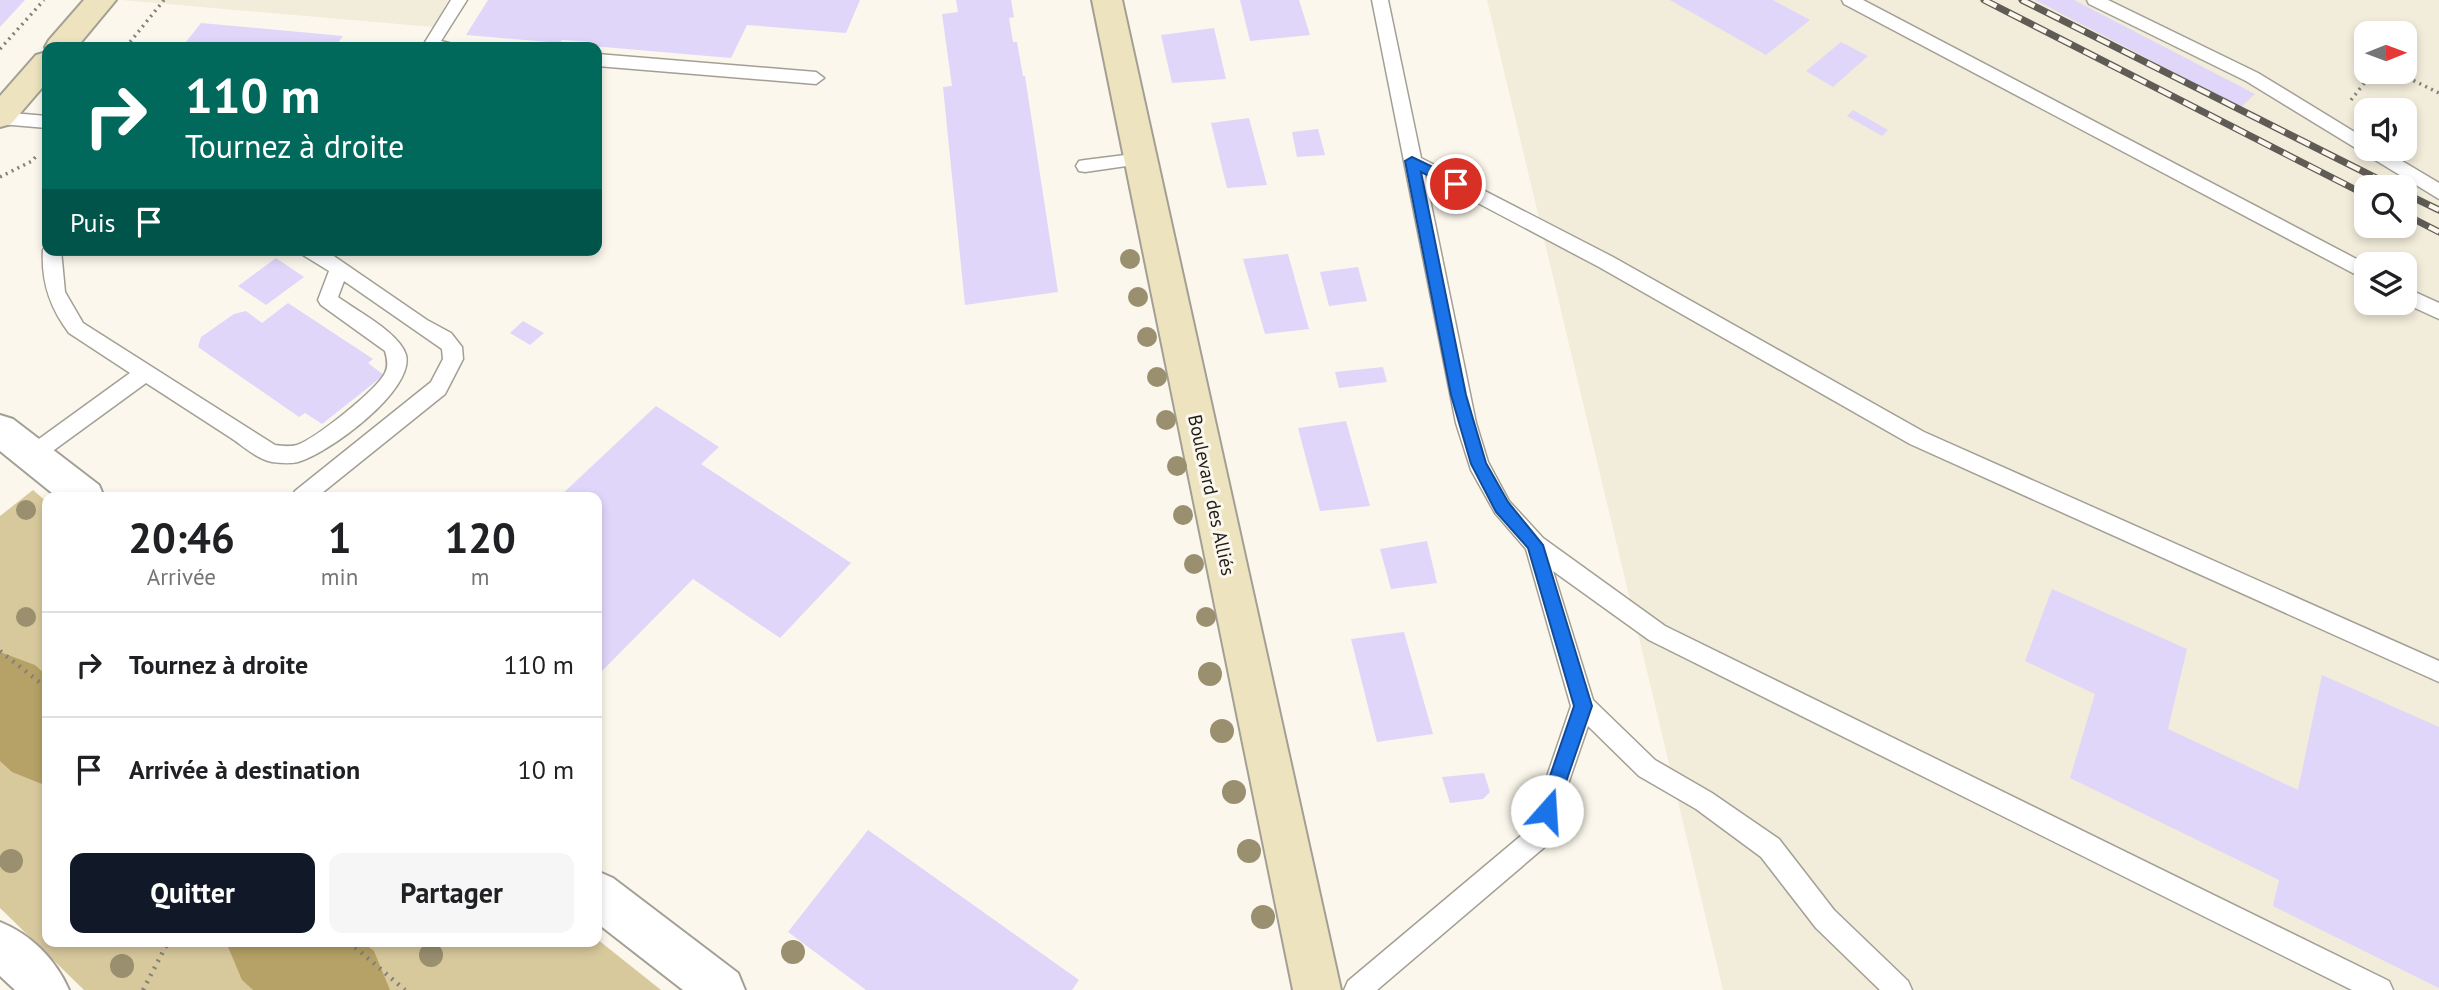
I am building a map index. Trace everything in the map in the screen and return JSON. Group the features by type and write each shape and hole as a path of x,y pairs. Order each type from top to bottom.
{"main road":[{"path":"64,42 101,0"},
{"name":"Boulevard des Alliés","path":"1107,0 1317,990"},
{"path":"0,117 42,68"}],"street":[{"path":"0,430 79,492"},
{"path":"602,898 721,990"},
{"path":"0,945 38,979 45,990"}],"lane":[{"path":"433,42 459,0"},
{"path":"1380,0 1458,395 1478,464 1502,507 1535,545 1657,634 2380,990"},
{"path":"1850,0 2354,267"},
{"path":"2095,0 2252,77 2354,139"},
{"path":"602,60 816,78"},
{"path":"0,117 42,121"},
{"path":"1085,166 1141,159"},
{"path":"1412,161 1606,262 1917,438 2439,672"},
{"path":"2389,161 2439,192"},
{"path":"52,256 54,295 63,313 76,328 271,453 300,453 316,446 382,391 393,377 397,355 392,346 328,300 339,268"},
{"path":"308,492 439,388 453,359 453,347 444,338 420,325 320,256"},
{"path":"2417,301 2439,312"},
{"path":"32,455 145,372"},
{"path":"1535,545 1583,706 1647,768 1704,801 1770,848 1825,919 1899,990"},
{"path":"1357,990 1538,837 1583,706"}],"path":[{"path":"0,48 44,0"},
{"path":"130,42 164,0"},
{"path":"2417,82 2439,93"},
{"path":"0,177 32,161 40,152"},
{"path":"0,651 42,684"},
{"path":"143,990 165,947"},
{"path":"355,947 405,990"}],"shaded area":[{"path":"121,0 448,0 433,27"},
{"path":"1487,0 2439,0 2439,990 1723,990"},
{"path":"33,490 42,498 42,947 602,947 602,943 661,990 84,990 0,908 0,516"}],"building":[{"path":"0,0 25,0 0,27"},
{"path":"488,0 860,0 846,33 747,25 731,58 602,47 602,42 548,42 466,35"},
{"path":"956,0 1011,0 1014,17 1009,18 1013,42 1017,42 1025,76 1058,292 965,305 943,87 952,86 942,14 958,12"},
{"path":"1240,0 1299,0 1310,35 1250,41"},
{"path":"1670,0 1773,0 1810,20 1766,55"},
{"path":"2035,0 2074,0 2255,94 2241,107"},
{"path":"201,23 343,36 339,42 186,42"},
{"path":"1214,28 1226,79 1172,83 1161,35"},
{"path":"1841,42 1868,56 1833,87 1806,71"},
{"path":"1853,110 1888,130 1882,136 1847,116"},
{"path":"1249,118 1267,185 1227,188 1211,123"},
{"path":"1318,129 1325,155 1297,157 1292,132"},
{"path":"1288,254 1309,329 1265,334 1243,259"},
{"path":"276,258 304,277 266,305 238,286"},
{"path":"1358,267 1367,301 1329,306 1320,272"},
{"path":"288,303 373,359 368,363 384,375 322,424 305,413 299,417 198,347 201,337 234,314 246,311 262,323"},
{"path":"523,321 544,333 530,345 510,333"},
{"path":"1383,367 1387,382 1339,388 1335,372"},
{"path":"656,406 719,447 701,464 851,563 780,638 693,579 602,671 602,492 564,492"},
{"path":"1346,421 1370,506 1320,511 1298,428"},
{"path":"1427,541 1437,583 1391,589 1380,549"},
{"path":"2052,589 2187,649 2168,729 2298,790 2322,675 2439,727 2439,988 2273,906 2279,880 2070,778 2095,694 2025,661"},
{"path":"1404,632 1433,734 1377,742 1351,639"},
{"path":"1484,773 1490,792 1483,799 1450,803 1442,777"},
{"path":"868,830 1079,980 1072,990 866,990 788,932"}],"waterway":[{"path":"0,697 42,735"},
{"path":"286,947 335,990"}],"railway":[{"path":"1984,0 2354,189"},
{"path":"2022,0 2370,175"},
{"path":"2417,199 2439,210"},
{"path":"2417,221 2439,232"}],"route":[{"path":"1456,184 1412,161 1458,395 1478,464 1502,507 1535,545 1583,706 1547,811"}]}
